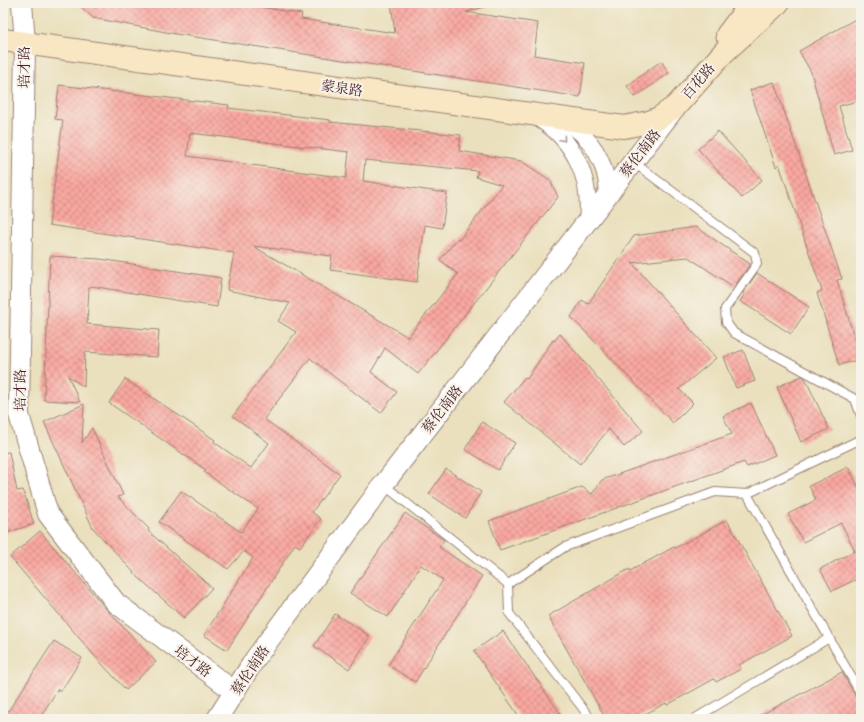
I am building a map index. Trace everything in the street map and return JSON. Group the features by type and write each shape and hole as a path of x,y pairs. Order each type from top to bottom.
{"main road":[{"name":"百花路","path":"676,106 751,3"},
{"name":"百花路","path":"676,106 724,52 778,3"},
{"name":"蒙泉路","path":"3,40 612,126 637,126 659,118 676,106"}],"street":[{"name":"培才路","path":"22,3 25,43 19,415 48,514 116,603 234,692"},
{"name":"蔡伦南路","path":"217,719 256,659 383,485 676,106"},
{"path":"533,115 558,133 577,159 586,183 588,209 587,222"},
{"path":"558,119 579,131 595,149 605,171 608,195"}],"lane":[{"path":"633,162 755,253 757,264 725,309 726,322 734,332 855,399 861,416"},
{"path":"508,584 565,547 715,492 747,494 861,438"},
{"path":"383,485 508,584 509,612 590,719"},
{"path":"747,494 861,694"},
{"path":"694,719 829,638"}],"building":[{"path":"77,3 237,3 302,14 301,19 395,33 391,3 484,3 485,7 466,12 538,23 534,55 585,63 580,97 176,34 93,18"},
{"path":"861,16 861,100 839,106 852,150 834,155 811,72 799,51"},
{"path":"661,61 669,73 635,97 627,86"},
{"path":"774,82 842,279 837,280 855,340 861,338 861,359 839,365 817,293 822,291 779,164 776,167 750,90"},
{"path":"59,85 229,105 228,108 330,120 330,122 461,135 459,151 521,161 550,180 558,197 418,374 385,348 371,372 397,392 381,413 310,358 264,419 340,474 312,512 321,519 300,547 295,544 227,650 204,635 253,558 244,551 228,569 159,522 181,491 241,532 258,509 204,472 206,470 109,403 125,379 215,440 214,442 251,468 269,443 233,416 296,332 278,321 290,303 227,290 234,253 49,225 63,120 55,119","holes":["190,133 349,152 346,178 187,156","365,160 478,171 476,177 502,185 459,240 458,238 440,260 458,274 408,337 253,246 332,256 330,270 417,282 425,225 442,228 447,193 363,181"]},
{"path":"718,131 762,180 742,198 698,149"},
{"path":"696,227 750,264 734,287 688,257 632,263 716,358 679,389 693,403 673,423 571,317 582,300 588,304 634,236"},
{"path":"50,256 100,259 221,278 217,307 91,286 89,288 87,324 159,330 157,357 85,352 84,387 68,376 80,402 44,400"},
{"path":"757,273 809,307 791,334 740,301 745,294 743,293"},
{"path":"560,334 643,431 624,447 609,429 580,464 504,402 525,377 527,379 553,340 554,341"},
{"path":"743,350 755,381 736,388 724,357"},
{"path":"802,376 805,378 829,429 801,442 777,387"},
{"path":"751,403 775,455 747,467 744,462 500,550 489,521 582,487 592,494 602,480 732,434 723,416"},
{"path":"84,404 82,443 92,428 123,495 118,497 149,529 148,531 212,588 184,618 138,577 93,528 44,422"},
{"path":"482,422 515,443 498,470 465,449"},
{"path":"9,452 17,491 23,490 34,524 3,534 3,453"},
{"path":"848,467 861,492 861,577 832,591 820,569 855,551 841,523 803,542 788,514 816,500 809,486"},
{"path":"446,469 481,492 465,518 429,494"},
{"path":"405,513 444,540 439,547 482,576 415,682 388,665 443,580 421,565 388,617 350,593"},
{"path":"727,520 792,636 739,665 741,669 716,682 714,679 667,705 666,703 636,719 606,719 548,616 629,569 630,571"},
{"path":"40,531 107,610 156,662 126,690 92,653 10,557"},
{"path":"335,614 370,636 349,669 314,646"},
{"path":"503,631 564,719 521,719 474,651"},
{"path":"54,641 82,658 61,691 58,689 39,719 3,719"},
{"path":"842,672 861,707 861,719 753,719"}]}
